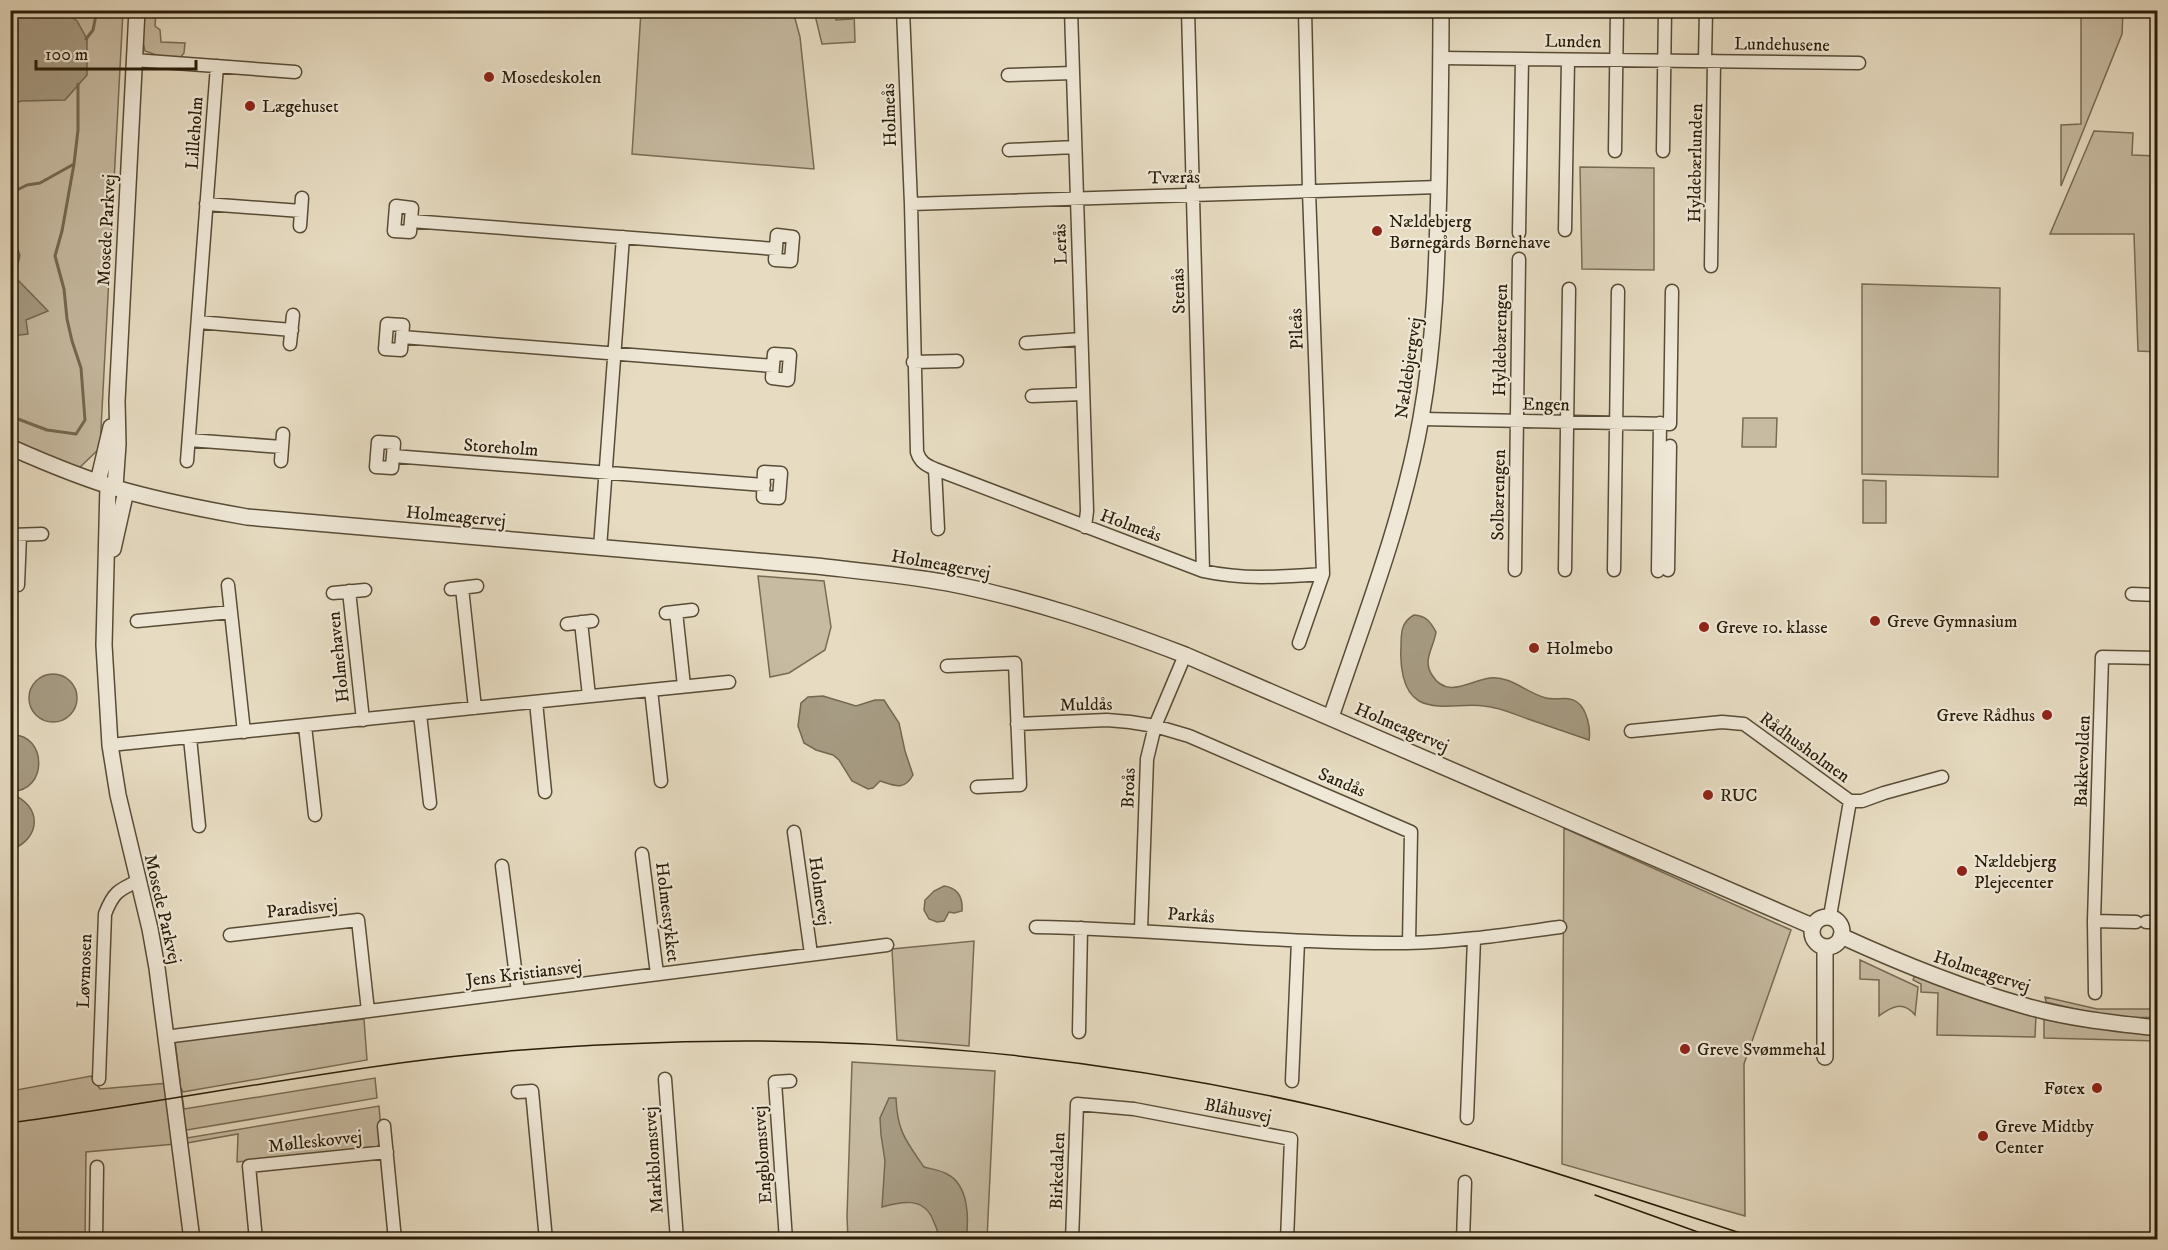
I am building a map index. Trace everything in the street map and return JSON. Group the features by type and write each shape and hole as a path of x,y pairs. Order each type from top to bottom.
{"street":[{"name":"Mosede Parkvej","path":"137,10 112,486 118,522 107,588 104,645 110,745 118,795 157,968 192,1239"},
{"name":"Holmeås","path":"903,10 911,204 916,452 923,462 935,469 1203,571 1256,579 1323,574"},
{"name":"Lerås","path":"1071,10 1087,512 1085,527"},
{"name":"Stenås","path":"1188,10 1203,571"},
{"name":"Pileås","path":"1299,643 1323,574 1305,10"},
{"name":"Nældebjergvej","path":"1331,717 1406,487 1421,419 1432,352 1436,301 1442,10"},
{"path":"1615,151 1617,10"},
{"name":"Hyldebærlunden","path":"1663,151 1665,10"},
{"name":"Hyldebærlunden","path":"1706,10 1710,60 1711,266"},
{"name":"Lunden","path":"1441,58 1710,60"},
{"path":"1519,233 1522,59"},
{"path":"134,60 295,72"},
{"path":"1565,230 1568,60"},
{"name":"Lundehusene","path":"1710,60 1859,63"},
{"name":"Lilleholm","path":"187,461 217,66"},
{"path":"1008,75 1073,73"},
{"path":"1009,150 1075,147"},
{"name":"Tværås","path":"911,204 1439,187"},
{"path":"206,204 302,205 300,226"},
{"path":"411,220 776,249"},
{"path":"600,548 623,237"},
{"name":"Hyldebærengen","path":"1517,421 1519,259"},
{"path":"1565,570 1569,289"},
{"path":"1614,570 1618,291"},
{"path":"1670,446 1663,565 1665,424 1672,291"},
{"path":"290,344 293,315"},
{"path":"198,322 292,330"},
{"path":"402,337 773,366"},
{"path":"1026,343 1081,339"},
{"path":"913,362 957,361"},
{"path":"1032,396 1083,394"},
{"name":"Engen","path":"1421,419 1665,424"},
{"name":"Solbærengen","path":"1515,570 1517,421"},
{"path":"281,461 283,434"},
{"path":"189,440 282,447"},
{"name":"Holmeagervej","path":"10,447 51,465 112,486 192,507 247,517 893,574 946,583 1070,613 1185,655 1812,926"},
{"name":"Storeholm","path":"393,456 764,485"},
{"path":"935,469 938,529"},
{"path":"18,585 15,535 42,534"},
{"path":"228,585 244,732"},
{"path":"475,708 456,588 477,586"},
{"name":"Holmehaven","path":"333,593 365,590"},
{"name":"Holmehaven","path":"349,591 363,720"},
{"path":"2132,594 2157,595"},
{"path":"684,686 671,613 692,610"},
{"path":"137,621 231,612"},
{"path":"567,624 587,622 589,696"},
{"name":"Broås","path":"1141,930 1147,759 1155,726 1185,655"},
{"name":"Bakkevolden","path":"2095,993 2094,921 2102,657 2157,658"},
{"path":"947,666 1015,663 1020,785 977,787"},
{"name":"Holmehaven","path":"110,745 729,682"},
{"path":"651,690 661,782"},
{"path":"536,702 545,792"},
{"path":"420,714 430,803"},
{"name":"Muldås","path":"1017,724 1107,720 1155,726"},
{"name":"Rådhusholmen","path":"1631,731 1722,722 1744,724 1850,801 1862,801 1942,777"},
{"path":"305,726 315,815"},
{"name":"Sandås","path":"1155,726 1189,736 1411,832 1409,943"},
{"path":"190,738 199,826"},
{"name":"Rådhusholmen","path":"1830,916 1850,801"},
{"name":"Holmevej","path":"794,832 811,954"},
{"name":"Holmestykket","path":"642,854 657,974"},
{"path":"502,866 518,992"},
{"name":"Løvmosen","path":"99,1079 105,914 111,898 120,889 138,881"},
{"path":"1830,916 1841,926 1841,936 1835,944 1825,947 1815,942 1811,931 1819,918 1830,916"},
{"name":"Paradisvej","path":"230,935 358,920 368,1011"},
{"path":"2094,921 2146,922"},
{"name":"Parkås","path":"1036,927 1141,930 1299,941 1409,943 1474,939 1560,927"},
{"path":"1079,1032 1081,928"},
{"name":"Holmeagervej","path":"1841,936 1962,986 2023,1006 2117,1024 2157,1028"},
{"path":"1467,1118 1474,939"},
{"path":"1292,1080 1299,941"},
{"name":"Jens Kristiansvej","path":"165,1037 887,945"},
{"path":"1825,947 1825,1056"},
{"name":"Holmeagervej","path":"2117,1024 2157,1020"},
{"name":"Markblomstvej","path":"665,1079 677,1239"},
{"name":"Engblomstvej","path":"786,1239 775,1082 790,1081"},
{"path":"518,1092 532,1091 546,1239"},
{"name":"Birkedalen","path":"1072,1239 1077,1104"},
{"name":"Blåhusvej","path":"1077,1104 1134,1109 1291,1139 1287,1239"},
{"path":"384,1126 395,1239"},
{"name":"Mølleskovvej","path":"256,1239 249,1166 387,1152"},
{"path":"96,1239 97,1167"},
{"path":"1463,1239 1465,1182"}],"shaded area":[{"path":"10,11 123,11 100,448 78,469 11,441"},
{"path":"19,11 63,11 77,21 87,39 87,75 65,100 21,101 11,105 11,26"},
{"path":"143,11 156,11 155,26 160,30 161,42 185,43 184,53 180,58 162,57 145,51 141,34"},
{"path":"641,11 793,11 800,37 814,169 632,154"},
{"path":"814,11 835,11 836,20 852,19 851,11 854,11 855,42 822,44"},
{"path":"2081,11 2123,11 2122,34 2061,186 2061,125 2081,124"},
{"path":"2094,131 2133,133 2132,155 2157,156 2157,352 2138,351 2134,234 2050,234"},
{"path":"1580,167 1654,168 1654,270 1582,269"},
{"path":"10,231 20,255 15,277 48,311 26,320 28,334 11,336"},
{"path":"1862,284 2000,288 1998,477 1862,474"},
{"path":"1743,418 1777,418 1776,447 1742,447"},
{"path":"1863,480 1886,481 1886,523 1863,523"},
{"path":"758,576 824,581 831,627 825,650 789,673 770,677"},
{"path":"1414,615 1427,620 1436,632 1428,664 1432,675 1438,682 1445,686 1459,687 1483,679 1498,678 1546,698 1573,700 1586,714 1589,740 1495,708 1476,705 1434,706 1413,697 1403,677 1401,637 1406,621"},
{"path":"48,674 58,674 73,684 77,698 76,707 67,718 58,722 48,722 33,712 29,703 29,693 39,678"},
{"path":"823,696 856,706 875,700 884,700 899,723 913,775 910,780 899,786 880,781 873,788 868,789 852,781 839,760 833,755 816,750 804,743 798,726 801,703 808,697"},
{"path":"11,735 23,737 32,743 39,763 32,783 23,789 11,791"},
{"path":"11,794 28,806 33,813 34,822 33,830 28,838 11,850"},
{"path":"1564,828 1791,930 1744,1064 1745,1216 1562,1164"},
{"path":"944,886 959,894 962,911 949,912 944,921 937,922 929,919 924,910 925,900 934,891"},
{"path":"974,941 969,1046 897,1040 892,949"},
{"path":"1860,960 1918,987 1915,1015 1906,1008 1897,1006 1879,1016 1879,980 1860,979"},
{"path":"1915,975 2036,1015 2035,1037 1937,1035 1938,993 1921,992 1921,984 1913,980"},
{"path":"2045,997 2097,1009 2157,1009 2157,1017 2101,1014 2046,1002"},
{"path":"2044,1017 2157,1034 2158,1041 2044,1038"},
{"path":"364,1019 367,1060 183,1092 181,1088 184,1109 375,1078 377,1098 187,1130 186,1128 187,1138 379,1106 382,1142 375,1148 237,1162 238,1134 187,1143 86,1152 85,1239 11,1240 11,1091 91,1076 100,1089 180,1082 175,1041"},
{"path":"852,1062 995,1071 987,1239 848,1240"},
{"path":"889,1098 896,1098 898,1119 904,1135 924,1167 947,1174 960,1186 966,1203 966,1239 937,1239 938,1234 933,1220 924,1207 918,1204 905,1202 882,1207 885,1161 880,1118"}],"waterway":[{"path":"86,39 93,30 97,10"},
{"path":"10,416 47,430 76,434 85,420 81,368 72,341 64,289 55,256 74,164 78,130 78,84"},
{"path":"10,198 11,193 27,185 40,183 74,164"}],"tram line":[{"path":"10,1123 427,1059 511,1051 711,1041 799,1041 888,1045 1064,1061 1152,1074 1325,1108 1490,1153 1762,1240"},
{"path":"1595,1195 1720,1240"}],"place":[{"name":"Mosedeskolen","path":"489,77"},
{"name":"Lægehuset","path":"250,106"},
{"name":"Nældebjerg Børnegårds Børnehave","path":"1377,231"},
{"name":"Greve Gymnasium","path":"1875,621"},
{"name":"Greve 10. klasse","path":"1704,627"},
{"name":"Holmebo","path":"1534,648"},
{"name":"Greve Rådhus","path":"2047,715"},
{"name":"RUC","path":"1708,795"},
{"name":"Nældebjerg Plejecenter","path":"1962,871"},
{"name":"Greve Svømmehal","path":"1685,1049"},
{"name":"Føtex","path":"2097,1088"},
{"name":"Greve Midtby Center","path":"1983,1136"}]}
